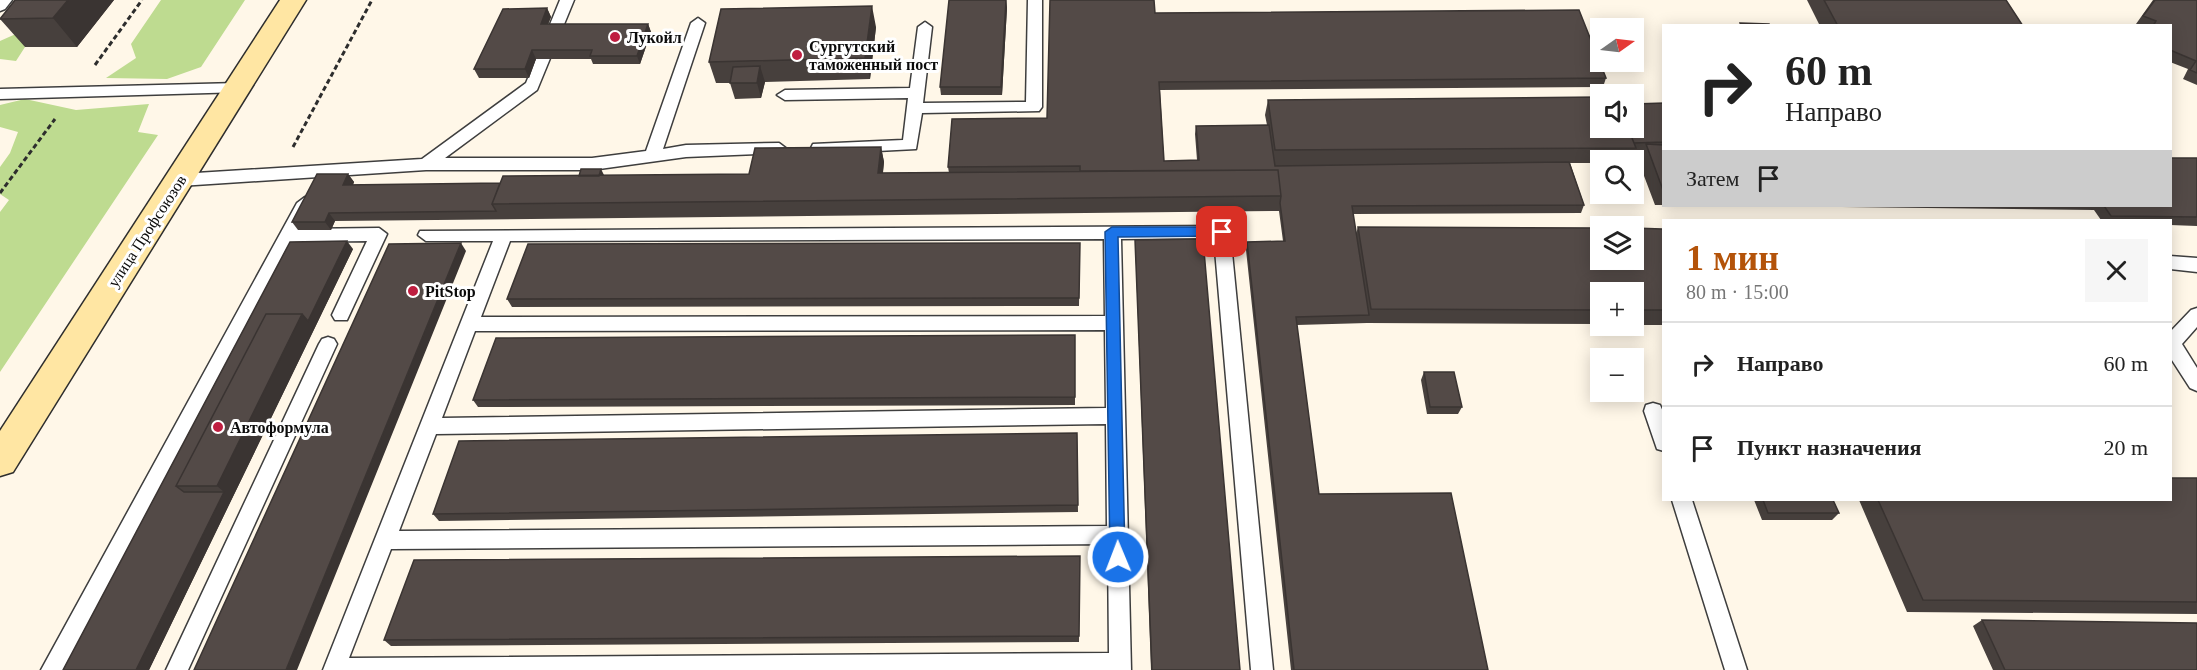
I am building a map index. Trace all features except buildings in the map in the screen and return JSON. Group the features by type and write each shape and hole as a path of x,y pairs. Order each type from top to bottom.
{"main road":[{"name":"улица Профсоюзов","path":"0,461 293,0"}],"lane":[{"path":"0,6 5,0"},
{"path":"426,164 532,86 567,0"},
{"path":"785,95 1034,107 1035,0"},
{"path":"652,156 698,23"},
{"path":"180,180 426,164 592,164 686,151 910,145 925,27"},
{"path":"0,94 238,88"},
{"path":"52,670 323,170"},
{"path":"504,235 334,670 1120,666 1112,232"},
{"path":"426,235 1222,232 1263,670"},
{"path":"287,236 379,234 341,315"},
{"path":"2172,262 2197,265"},
{"path":"2172,344 2197,315"},
{"path":"469,324 1114,323"},
{"path":"177,670 328,344"},
{"path":"2172,346 2197,383"},
{"path":"1653,411 1662,437"},
{"path":"429,426 1115,416"},
{"path":"1682,501 1736,670"},
{"path":"385,540 1117,536"}],"path":[{"path":"279,173 372,0"}],"green space":[{"path":"161,0 245,0 201,67 167,79 106,78 136,58 131,44"},
{"path":"18,33 25,47 16,61 0,59 0,41"},
{"path":"25,99 76,110 149,104 138,132 158,135 0,372 0,212 9,200 0,194 0,167 10,153 18,132 0,127 0,105"}],"place":[{"name":"Лукойл","path":"615,37"},
{"name":"Сургутский таможенный пост","path":"797,55"},
{"name":"PitStop","path":"413,291"},
{"name":"Автоформула","path":"218,427"}],"route":[{"path":"1118,557 1112,232 1222,232"}]}
